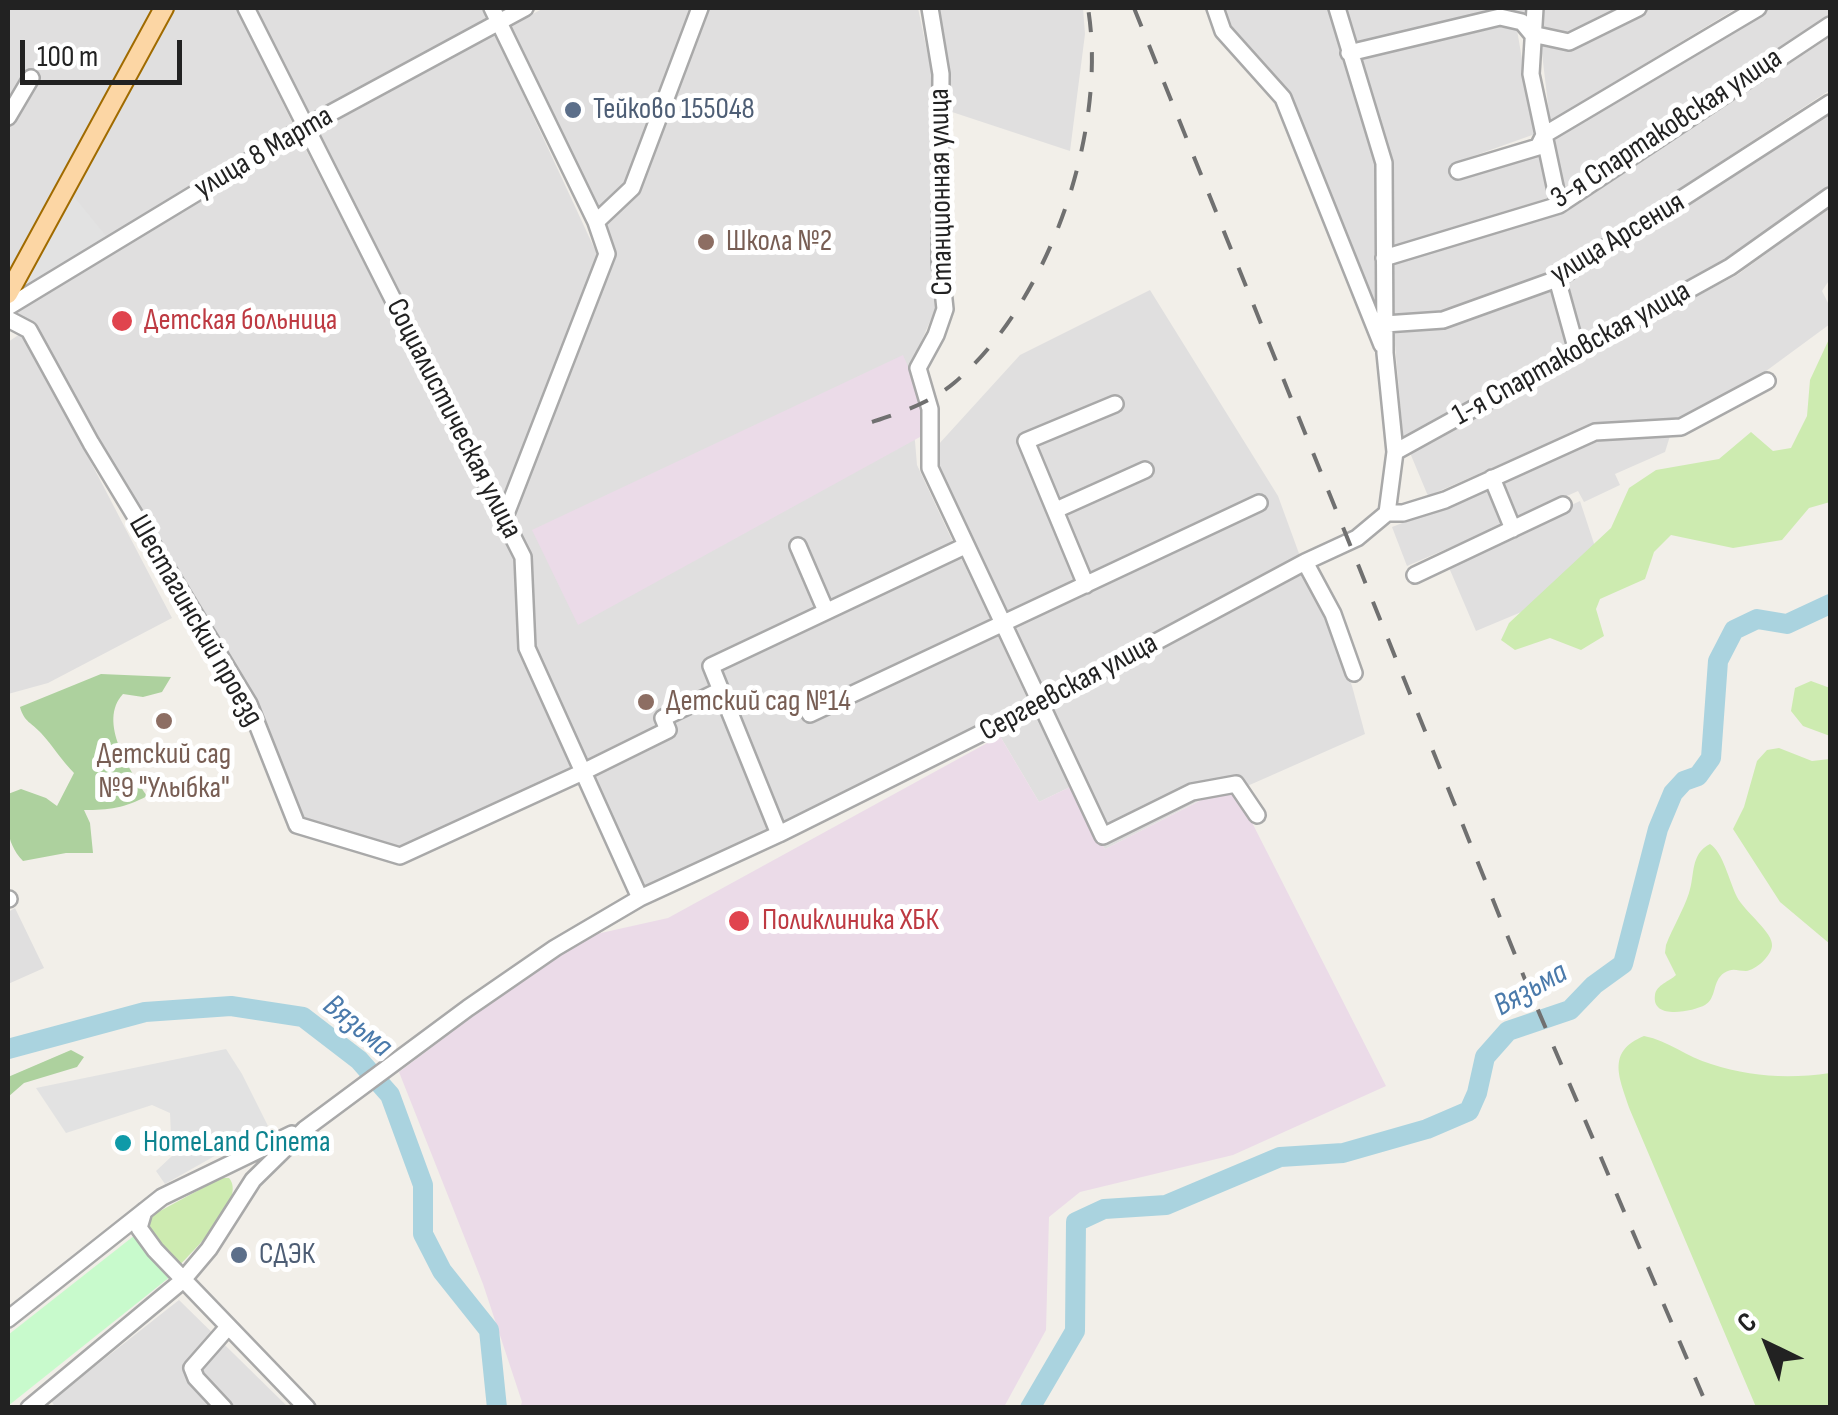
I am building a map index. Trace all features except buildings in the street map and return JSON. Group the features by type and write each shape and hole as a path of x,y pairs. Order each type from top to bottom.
{"main road":[{"path":"8,294 164,8"}],"street":[{"name":"Социалистическая улица","path":"246,8 524,557 526,648 640,898"},
{"name":"улица 8 Марта","path":"8,307 495,15 526,8"},
{"path":"596,222 632,188 700,8"},
{"name":"Станционная улица","path":"930,8 941,74 940,262 944,309 936,335 918,368 930,408 930,468 1102,836 1192,792 1236,784 1256,815"},
{"path":"1215,8 1223,31 1283,98 1386,353"},
{"path":"1336,8 1384,163 1386,353 1396,452 1386,513 1403,513 1444,500 1595,432 1681,427 1767,382"},
{"path":"1535,8 1531,74 1559,204"},
{"path":"1349,53 1500,18 1522,22 1532,34 1569,42 1638,8"},
{"path":"1458,171 1538,148 1544,135 1758,8"},
{"path":"495,15 596,222 607,254 504,520"},
{"name":"3-я Спартаковская улица","path":"1384,258 1559,204 1830,24"},
{"path":"8,116 31,78"},
{"name":"улица Арсения","path":"1385,324 1443,320 1558,279 1830,103"},
{"name":"1-я Спартаковская улица","path":"1396,452 1730,267 1830,196"},
{"path":"1558,279 1577,351"},
{"name":"Шестагинский проезд","path":"8,319 29,330 110,475 248,704 297,826 400,856 584,772"},
{"path":"1086,585 1026,442 1115,404"},
{"path":"1056,510 1145,470"},
{"path":"1492,478 1512,529"},
{"path":"810,714 1259,503"},
{"path":"1416,575 1563,505"},
{"name":"Сергеевская улица","path":"305,1128 555,948 640,898 779,834 1040,704 1357,538 1386,513"},
{"path":"798,546 826,611"},
{"path":"779,834 711,666 965,546"},
{"path":"1306,562 1332,614 1354,673"},
{"path":"584,772 668,730 663,718 721,690"},
{"path":"8,1318 162,1196 305,1128"},
{"path":"38,1405 182,1281 207,1251 252,1180 305,1128"},
{"path":"233,1161 245,1168 252,1180"},
{"path":"144,1211 140,1228 182,1281 307,1408"},
{"path":"224,1408 196,1378 192,1368 228,1327"}],"shaded area":[{"path":"8,8 154,8 8,276"},
{"path":"174,8 236,8 293,124 21,289"},
{"path":"256,8 481,8 487,18 309,115"},
{"path":"544,8 692,8 625,183 599,208 510,26"},
{"path":"710,8 918,8 932,75 936,308 909,369 917,465 953,542 707,658 702,666 709,685 658,711 657,725 588,760 535,646 532,555 514,519 615,257 606,225 640,191"},
{"path":"937,8 1083,8 1085,34 1070,151 952,112"},
{"path":"1224,8 1330,8 1375,164 1376,305 1291,95 1231,26"},
{"path":"1345,8 1526,8 1525,13 1498,9 1355,42"},
{"path":"1544,8 1617,8 1568,33 1542,27"},
{"path":"1652,8 1737,8 1550,121 1541,45 1567,51"},
{"path":"1768,8 1830,8 1830,15 1565,190 1554,140"},
{"path":"1500,27 1517,30 1535,134 1454,163 1449,172 1459,180 1539,156 1548,198 1393,246 1393,161 1360,59"},
{"path":"495,34 597,254 503,498 317,131"},
{"path":"1830,37 1830,90 1554,271 1442,311 1394,315 1393,264 1563,213"},
{"path":"1830,112 1830,186 1725,260 1583,338 1568,283"},
{"path":"301,140 515,559 518,650 572,769 395,862 302,828 255,712 212,646 37,326 15,313"},
{"path":"72,194 107,237 22,287"},
{"path":"1830,207 1830,279 1822,291 1830,307 1830,324 1762,374 1679,418 1593,424 1428,496 1408,448 1737,275"},
{"path":"1150,290 1278,496 1301,559 1040,695 934,469 938,445 1020,355"},
{"path":"1551,291 1567,347 1403,437 1394,333 1446,328"},
{"path":"23,332 172,618 48,683 8,694 8,342"},
{"path":"903,355 920,394 920,437 578,625 532,530"},
{"path":"1670,436 1665,452 1615,474 1620,485 1584,502 1578,491 1518,518 1503,483 1597,441"},
{"path":"1487,490 1502,525 1407,566 1392,527"},
{"path":"1580,501 1605,577 1476,631 1450,570 1451,561"},
{"path":"961,558 991,620 807,705 802,717 814,722 998,636 1028,700 784,822 722,670"},
{"path":"1306,569 1352,686 1365,734 1236,791 1220,790 1105,849 1070,787 1039,802 1000,736"},
{"path":"716,702 768,830 645,887 595,776 671,738 674,722"},
{"path":"1000,736 1039,802 1070,787 1105,849 1221,790 1236,791 1386,1086 1233,1155 1080,1192 1049,1217 1046,1330 1004,1407 520,1408 522,1402 483,1284 399,1072 563,948 592,935 668,918"},
{"path":"15,908 44,968 8,984 8,912"},
{"path":"226,1049 268,1126 165,1184 156,1171 172,1156 170,1113 152,1105 66,1133 36,1088"},
{"path":"179,1300 288,1407 56,1408 51,1401"}],"green space":[{"path":"1830,337 1830,502 1809,508 1782,540 1733,548 1671,535 1654,552 1645,579 1600,599 1596,609 1604,636 1581,650 1550,638 1515,650 1501,640 1509,623 1611,528 1629,488 1656,470 1719,459 1751,432 1773,451 1791,448 1807,416 1810,380"},
{"path":"101,674 171,677 162,692 143,697 123,694 113,718 119,746 147,796 117,808 84,810 90,823 93,853 66,853 23,861 10,838 8,794 21,789 57,806 74,773 20,707"},
{"path":"1811,681 1830,688 1830,736 1803,726 1791,711 1795,688"},
{"path":"1779,748 1812,761 1830,759 1830,944 1780,902 1733,829 1744,807 1757,761 1767,750"},
{"path":"1710,844 1722,860 1737,897 1768,935 1771,950 1754,968 1724,973 1705,1005 1666,1011 1656,1003 1655,995 1676,975 1665,953 1666,945 1689,893 1696,859"},
{"path":"1644,1036 1702,1061 1741,1072 1785,1076 1830,1073 1830,1407 1756,1407 1622,1088 1620,1058 1624,1050"},
{"path":"71,1050 84,1057 77,1067 24,1083 8,1097 8,1077"},
{"path":"221,1178 229,1178 233,1187 225,1211 179,1266 145,1232 149,1217"},
{"path":"135,1235 171,1276 8,1406 8,1335"}],"waterway":[{"name":"Вязьма","path":"1030,1408 1075,1331 1076,1222 1104,1209 1166,1205 1280,1157 1343,1153 1427,1129 1469,1111 1485,1057 1508,1031 1570,1010 1594,985 1623,964 1658,829 1673,793 1684,781 1698,776 1711,758 1718,661 1734,630 1757,619 1787,624 1830,604"},
{"name":"Вязьма","path":"8,1049 145,1012 231,1006 303,1017 359,1060 390,1095 423,1185 423,1234 442,1271 489,1330 497,1408"}],"railway":[{"path":"872,422 905,411 954,383 988,349 1044,261 1080,158 1092,56 1088,8"},
{"path":"1134,8 1526,982 1708,1408"}],"place":[{"name":"Тейково 155048","path":"573,110"},
{"name":"Школа №2","path":"706,242"},
{"name":"Детская больница","path":"122,321"},
{"name":"Детский сад №14","path":"646,702"},
{"name":"Детский сад №9 \"Улыбка\"","path":"164,721"},
{"name":"Поликлиника ХБК","path":"739,921"},
{"name":"HomeLand Cinema","path":"123,1143"},
{"name":"СДЭК","path":"239,1255"}]}
